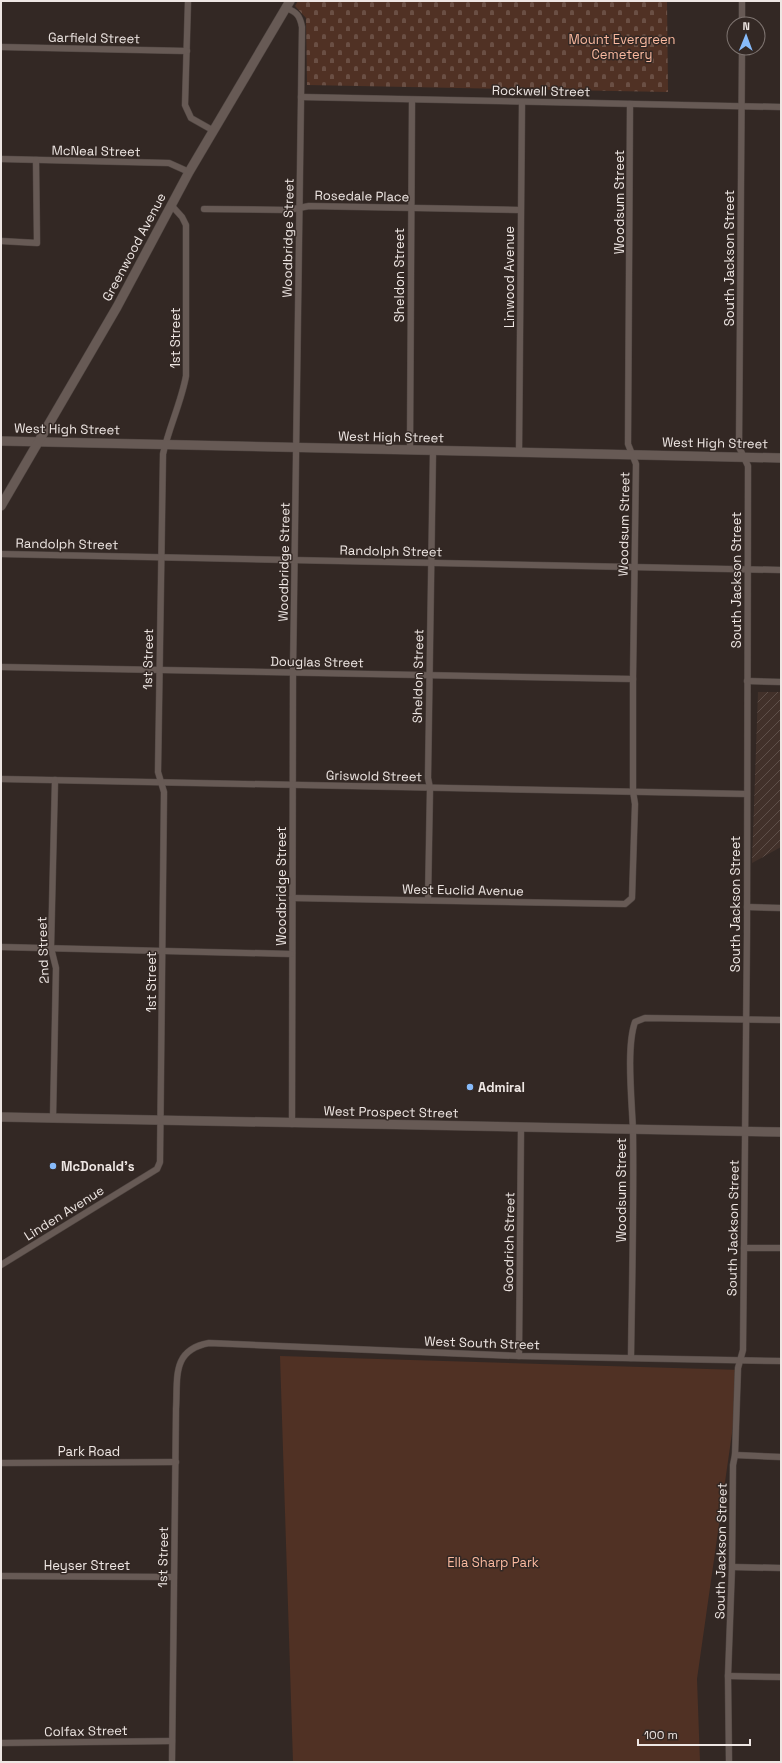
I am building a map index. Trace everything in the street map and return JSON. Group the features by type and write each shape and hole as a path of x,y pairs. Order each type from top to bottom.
{"street":[{"path":"188,1 186,105 191,118 214,131"},
{"path":"742,1 742,16"},
{"name":"Woodbridge Street","path":"288,4 295,11 301,22 297,448 293,672 291,954 292,1124"},
{"name":"Greenwood Avenue","path":"1,506 117,307 189,172 288,4"},
{"name":"Garfield Street","path":"1,47 187,50"},
{"name":"South Jackson Street","path":"729,1762 728,1676 732,1567 733,1465 735,1455 740,1360 743,1350 747,907 748,466 739,446 742,56"},
{"name":"Rockwell Street","path":"301,97 781,107"},
{"name":"Sheldon Street","path":"410,450 410,208 412,100"},
{"name":"Linwood Avenue","path":"519,453 522,102"},
{"name":"Woodsum Street","path":"630,104 628,444 636,464 633,678 633,791 635,819 632,898"},
{"name":"McNeal Street","path":"1,159 169,163 189,172"},
{"path":"1,241 36,243 36,160"},
{"name":"1st Street","path":"161,1120 164,792 158,772 163,454 184,389 186,376 186,225 182,217 172,206"},
{"name":"Rosedale Place","path":"204,209 289,210 309,206 520,210"},
{"name":"West High Street","path":"1,441 781,458"},
{"name":"Sheldon Street","path":"428,900 430,788 428,778 433,451"},
{"name":"Randolph Street","path":"1,554 781,570"},
{"name":"Douglas Street","path":"1,667 633,678"},
{"path":"747,681 781,682"},
{"name":"Griswold Street","path":"1,779 747,794"},
{"name":"2nd Street","path":"54,1118 56,968 51,948 55,780"},
{"name":"West Euclid Avenue","path":"292,898 625,904 632,898"},
{"path":"747,907 781,908"},
{"path":"1,947 291,954"},
{"name":"Woodsum Street","path":"631,1358 633,1130 631,1065 632,1030 635,1022 645,1018 745,1019"},
{"path":"745,1019 781,1020"},
{"name":"West Prospect Street","path":"1,1117 292,1124 781,1132"},
{"name":"Linden Avenue","path":"1,1265 157,1169 160,1162 161,1120"},
{"name":"Goodrich Street","path":"519,1356 521,1127"},
{"path":"744,1248 781,1248"},
{"name":"West South Street","path":"184,1354 190,1349 209,1343 519,1356 781,1361"},
{"name":"1st Street","path":"172,1762 176,1409 179,1370 184,1354"},
{"path":"735,1455 781,1457"},
{"name":"Park Road","path":"1,1462 176,1462"},
{"path":"732,1567 781,1568"},
{"name":"Heyser Street","path":"1,1576 173,1577"},
{"path":"728,1676 781,1677"},
{"name":"Colfax Street","path":"1,1742 172,1741"}],"shaded area":[{"path":"758,692 781,692 781,847 752,863"}],"green space":[{"name":"Mount Evergreen Cemetery","path":"298,1 667,1 668,92 307,85 306,18 295,6"},
{"name":"Ella Sharp Park","path":"280,1356 741,1370 697,1679 700,1762 293,1762"}],"place":[{"name":"Admiral","path":"470,1087"},
{"name":"McDonald's","path":"53,1166"}]}
